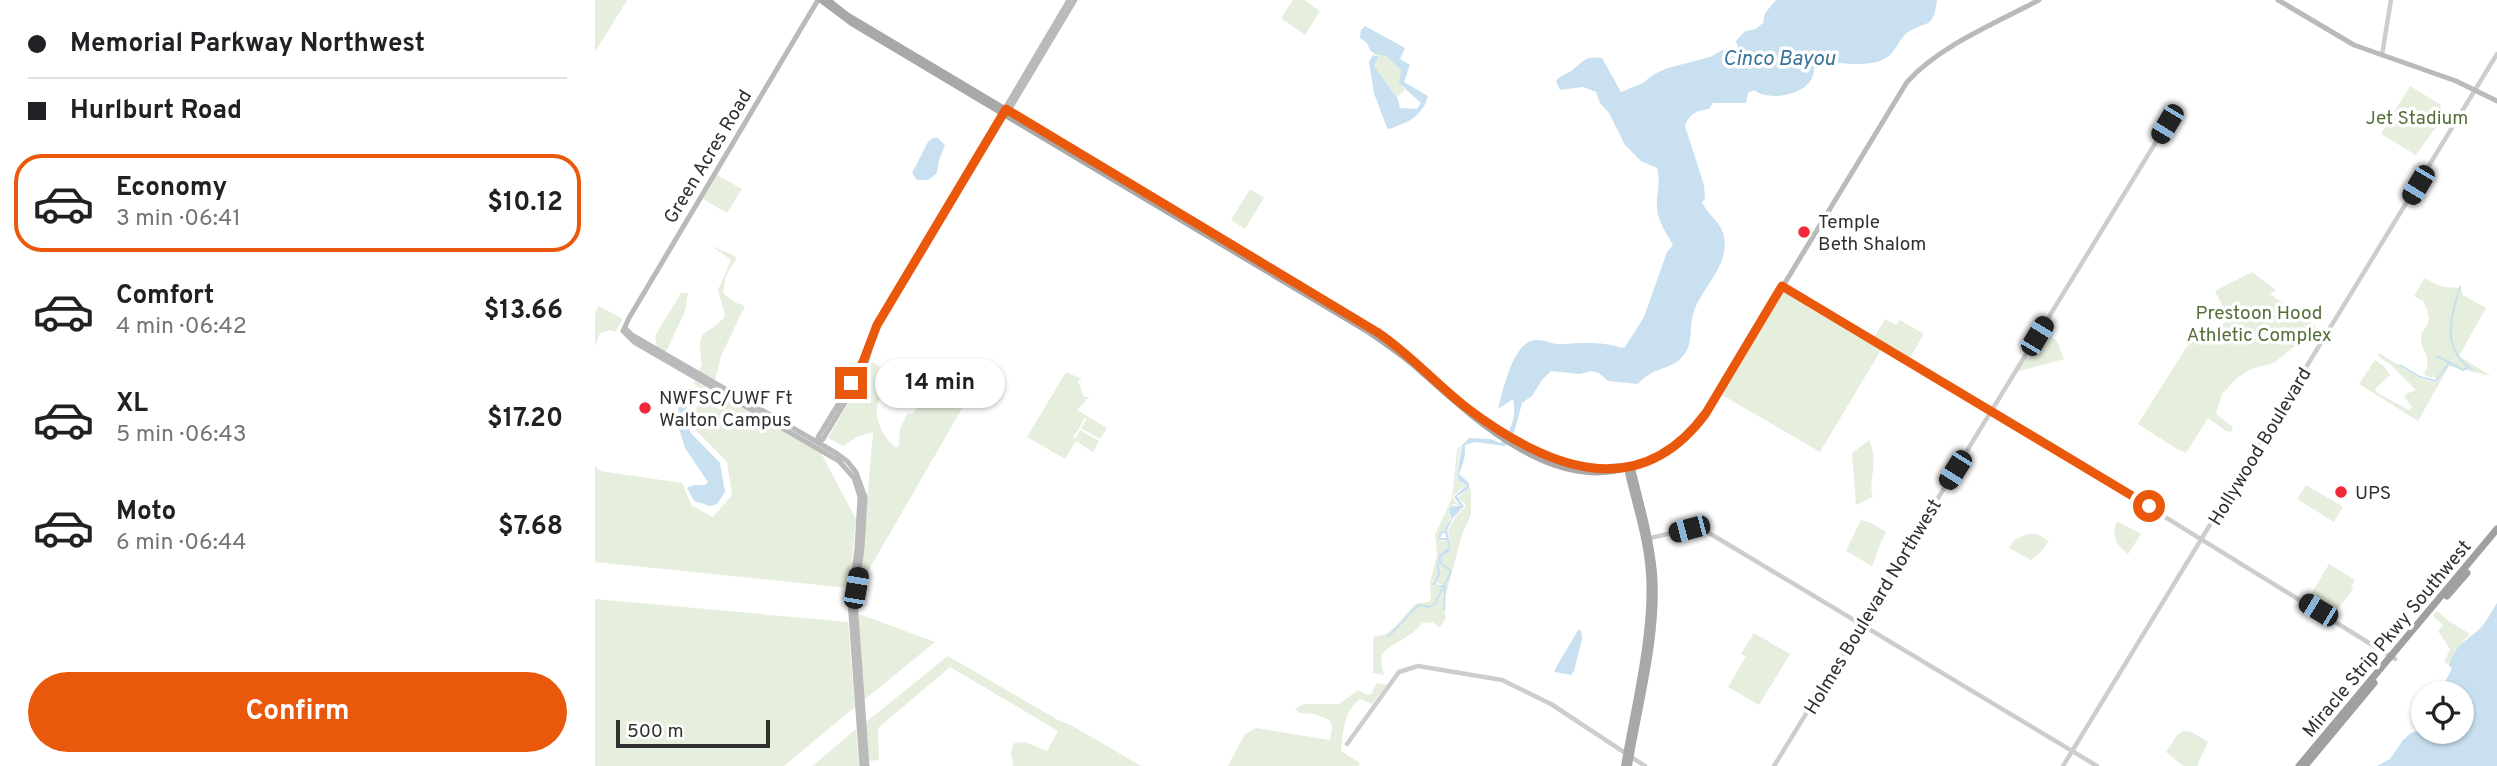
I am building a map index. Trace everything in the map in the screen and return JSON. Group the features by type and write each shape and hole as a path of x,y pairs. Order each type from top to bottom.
{"highway":[{"name":"Miracle Strip Pkwy Southwest","path":"2305,766 2497,529"},
{"name":"Miracle Strip Pkwy Southwest","path":"2299,766 2497,537"}],"main road":[{"name":"Green Acres Road","path":"625,328 630,315 817,0"},
{"path":"817,0 844,19 1005,112 1017,116 1038,132 1342,313 1393,348 1465,412 1546,462 1572,469 1633,472 1645,521 1650,607 1626,766"},
{"path":"828,0 847,15 1248,260 1260,263"},
{"path":"1005,112 1006,104 1069,0"},
{"path":"816,445 861,367 877,325 1075,0"},
{"path":"1572,469 1629,471 1666,452 1699,423 1894,100 1912,76 1941,53 2039,0"},
{"path":"2278,0 2342,39 2382,56 2445,77 2497,102"},
{"path":"1013,103 1017,116"},
{"path":"625,328 632,335 808,437 816,445 829,449 854,468 865,497 855,601 864,766"},
{"path":"625,328 629,339 816,445 843,464 854,478 860,497 850,601 864,766"},
{"path":"808,437 823,434"},
{"path":"823,434 829,449"},
{"path":"1511,439 1552,459 1587,468"},
{"path":"1629,471 1647,539"},
{"path":"1638,513 1645,521"}],"street":[{"path":"2382,56 2391,0"},
{"name":"Hollywood Boulevard","path":"2063,766 2497,54"},
{"name":"Holmes Boulevard Northwest","path":"1774,766 2167,124"},
{"path":"1782,286 1991,410 2393,657"},
{"path":"1647,539 1689,529 1704,530 2097,766"},
{"path":"1347,744 1399,672 1418,666 1502,680 1553,705 1645,766"}],"green space":[{"path":"595,0 627,0 595,52"},
{"path":"1293,0 1304,0 1320,11 1305,35 1281,18"},
{"path":"1374,53 1386,56 1401,70 1400,83 1405,90 1397,97 1374,66 1379,57"},
{"name":"Jet Stadium","path":"2410,86 2441,105 2439,126 2416,155 2381,134"},
{"path":"717,175 742,189 727,213 703,199"},
{"path":"1250,189 1264,198 1245,229 1231,220"},
{"path":"712,246 735,256 736,259 726,276 723,293 734,302 745,306 721,356 715,381 698,371 702,365 700,342 702,336 725,315 718,290 731,260"},
{"name":"Prestoon Hood Athletic Complex","path":"2252,272 2276,290 2270,294 2316,326 2314,328 2327,328 2307,336 2274,363 2251,369 2237,378 2222,394 2216,414 2233,427 2231,432 2208,418 2186,453 2138,424 2199,327 2217,335 2228,316 2215,291"},
{"path":"2424,278 2443,287 2461,288 2463,295 2486,308 2459,356 2491,376 2449,366 2418,421 2359,384 2375,360 2384,366 2390,375 2375,389 2376,392 2409,410 2412,407 2404,397 2416,390 2378,356 2379,353 2421,379 2435,383 2444,368 2437,377 2424,374 2428,363 2421,337 2429,317 2423,301 2414,296"},
{"path":"1784,292 1881,350 1820,452 1722,395"},
{"path":"681,293 688,293 685,311 666,352 657,347 655,336"},
{"path":"599,306 622,321 615,332 611,330 600,333 595,346 595,313"},
{"path":"1885,319 1896,325 1900,320 1924,334 1909,359 1873,339"},
{"path":"2042,330 2057,341 2064,359 2016,372 2026,357 2028,358"},
{"path":"872,362 879,366 887,396 881,397 878,403 877,417 886,438 896,448 899,446 900,429 907,414 913,413 932,385 948,380 957,368 978,381 860,585 873,432 857,437 843,446 828,438"},
{"path":"1066,372 1082,379 1078,381 1084,397 1089,397 1077,410 1107,428 1100,439 1081,428 1087,419 1085,418 1073,438 1075,439 1080,430 1099,441 1093,452 1076,441 1065,459 1027,437"},
{"path":"695,381 821,453 856,519 849,588 595,562 595,466 600,471 682,483 692,506 713,517 732,495 727,462 693,427 700,389 693,383"},
{"path":"1869,440 1874,464 1871,484 1873,497 1856,505 1852,453"},
{"path":"1461,445 1457,477 1466,485 1453,496 1461,506 1454,504 1449,508 1450,520 1438,539 1448,540 1449,547 1439,555 1438,573 1433,584 1444,588 1443,610 1446,617 1440,628 1433,622 1422,623 1414,632 1387,649 1382,654 1384,675 1373,673 1374,636 1380,636 1397,625 1415,605 1431,600 1430,582 1437,555 1435,535 1452,498 1457,450"},
{"path":"2306,485 2343,507 2334,522 2297,499"},
{"path":"1471,488 1471,514 1462,535 1446,595 1443,585 1436,582 1441,556 1451,548 1448,530 1465,507 1458,497"},
{"path":"1861,520 1886,532 1872,566 1846,551"},
{"path":"2117,521 2141,534 2128,554 2116,540"},
{"path":"2027,534 2037,534 2049,541 2031,560 2009,548 2014,540"},
{"path":"2329,564 2355,580 2351,587 2354,588 2331,618 2306,603"},
{"path":"595,599 848,622 855,707 784,766 595,766"},
{"path":"2437,611 2470,634 2455,650 2449,665 2444,662 2450,649 2438,631 2443,625 2433,616"},
{"path":"859,614 935,642 864,700 859,622"},
{"path":"1754,633 1790,654 1759,705 1728,687 1746,656 1741,654"},
{"path":"948,656 1141,766 1013,766 1011,753 1014,743 1025,742 1047,751 1058,731 950,667 878,728 879,760 869,761 866,722"},
{"path":"1377,683 1387,685 1372,704 1361,699 1355,703 1344,729 1341,751 1360,763 1359,766 1228,766 1245,734 1256,728 1330,740 1330,720 1314,714 1299,713 1295,709 1304,704 1339,704 1358,690 1367,695 1371,694"},
{"path":"856,729 859,766 812,766 816,763"},
{"path":"2183,731 2192,732 2208,742 2197,766 2183,766 2166,752 2177,735"}],"water":[{"name":"Cinco Bayou","path":"1776,0 1937,0 1931,21 1907,33 1886,58 1863,64 1821,61 1816,64 1811,80 1800,90 1775,96 1754,90 1748,93 1746,103 1713,103 1709,109 1691,115 1685,126 1704,185 1705,199 1702,202 1721,228 1725,244 1720,264 1694,311 1689,346 1682,357 1672,365 1650,374 1638,384 1608,381 1599,373 1591,371 1580,374 1551,371 1532,396 1522,403 1514,433 1505,446 1475,442 1465,445 1465,456 1459,474 1469,483 1469,489 1457,496 1464,506 1447,530 1451,548 1441,556 1440,575 1436,582 1437,585 1446,585 1445,612 1444,588 1433,584 1438,573 1439,555 1449,547 1444,529 1451,520 1449,508 1461,506 1454,497 1467,485 1458,480 1462,445 1469,438 1490,439 1501,443 1508,433 1514,417 1513,399 1498,409 1515,358 1527,343 1535,340 1559,344 1592,343 1625,347 1644,317 1667,252 1673,245 1658,213 1657,168 1641,161 1625,145 1596,92 1583,87 1560,90 1556,81 1587,59 1602,58 1621,92 1668,68 1710,57 1723,50 1733,51 1738,47 1736,41 1745,31 1756,29 1763,23 1765,13"},
{"path":"1365,26 1405,48 1400,59 1410,65 1404,82 1428,96 1414,118 1389,129 1374,93 1369,62 1373,55 1379,57 1374,66 1398,99 1400,108 1417,109 1421,103 1399,83 1401,70 1386,56 1375,54 1360,38 1361,30"},
{"path":"938,138 945,145 937,173 928,180 917,180 912,173 928,142"},
{"path":"683,399 686,401 690,432 720,463 725,492 717,504 710,506 694,501 687,488 708,482 685,448 679,428 678,402"},
{"path":"2497,603 2497,766 2377,766 2390,759 2411,733 2411,744 2474,744 2474,681 2446,681 2452,668 2449,666 2454,654 2483,625"},
{"path":"1578,630 1581,630 1582,639 1574,671 1571,675 1554,671"}],"waterway":[{"path":"2460,287 2451,322 2452,343 2456,353 2473,370"},
{"path":"2437,356 2463,370 2467,368"},
{"path":"2400,365 2420,377 2435,381 2450,362"},
{"path":"1444,532 1439,539 1448,539"},
{"path":"1388,637 1418,605 1434,605 1450,574 1450,570 1441,564 1440,557 1443,554"}],"place":[{"name":"Temple Beth Shalom","path":"1804,232"},
{"name":"NWFSC/UWF Ft Walton Campus","path":"645,408"},
{"name":"UPS","path":"2341,492"}],"route":[{"path":"851,383 863,362 877,325 1006,109 1377,332 1411,356 1467,408 1536,452 1552,459 1589,468 1629,467 1666,452 1676,445 1706,413 1782,286 2149,506"}]}
